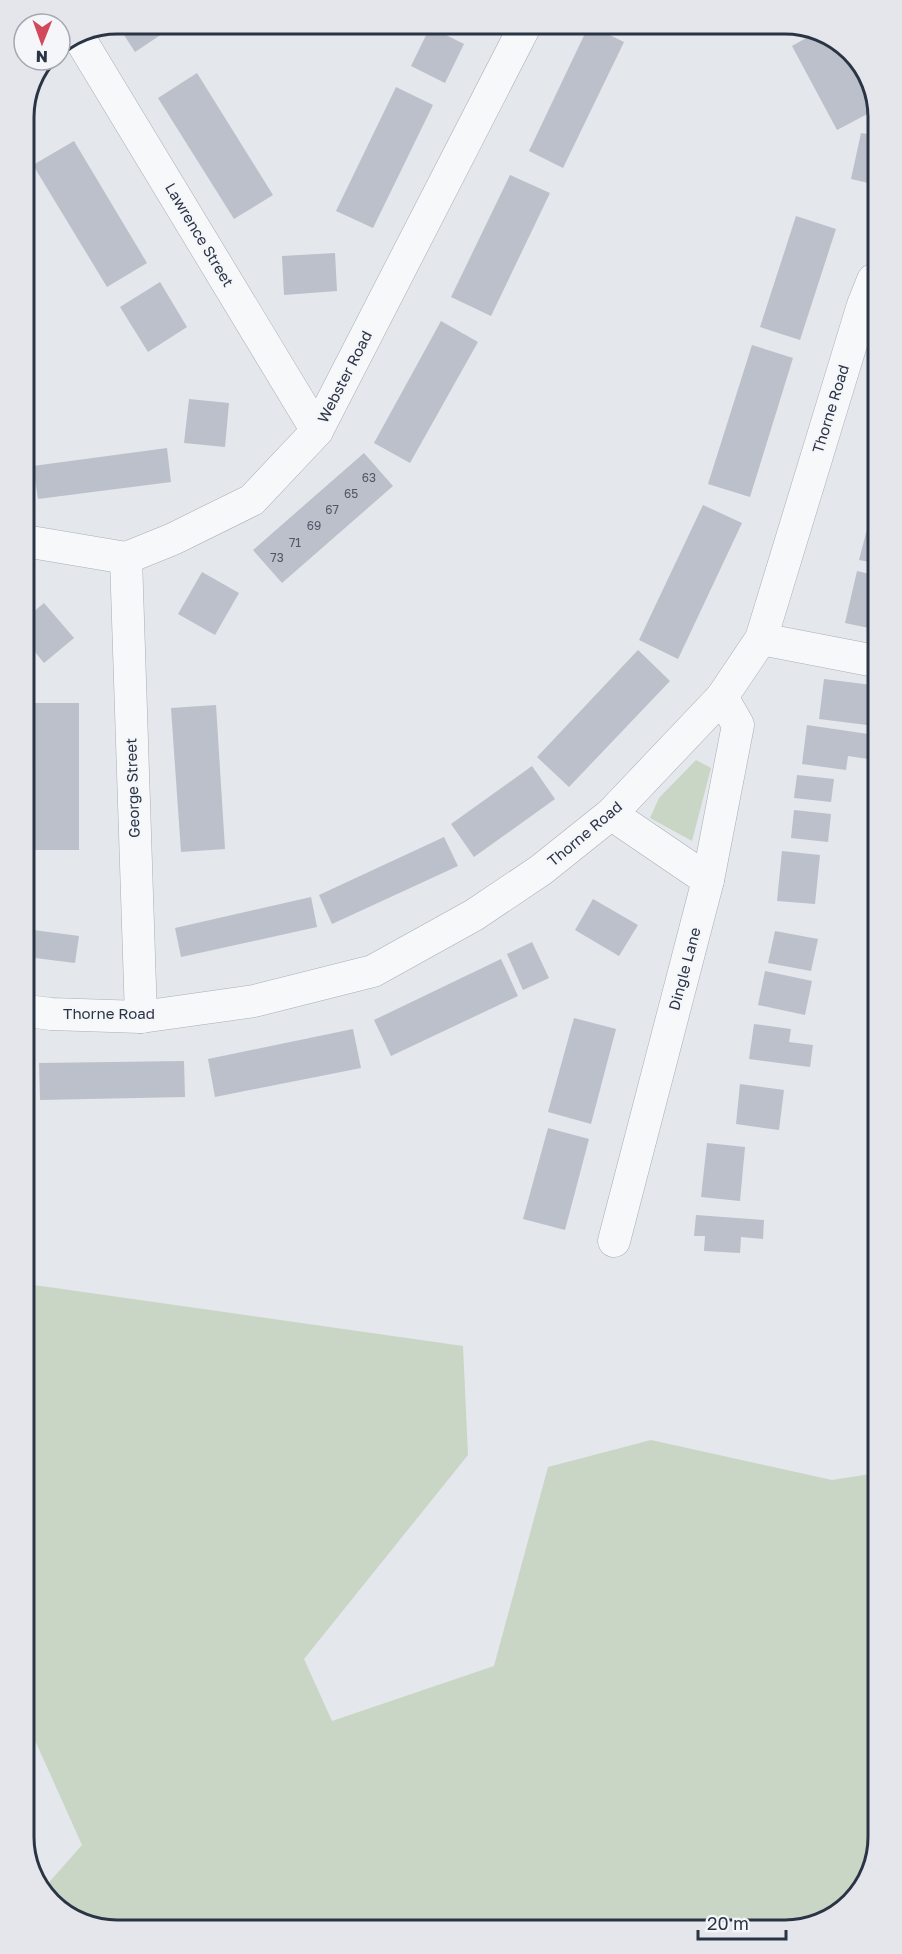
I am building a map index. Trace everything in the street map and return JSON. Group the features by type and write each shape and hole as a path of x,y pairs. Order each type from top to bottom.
{"street":[{"name":"Webster Road","path":"126,558 173,539 252,500 317,431 521,35"},
{"name":"Lawrence Street","path":"82,43 317,431"},
{"name":"Thorne Road","path":"34,1012 141,1017 254,1001 373,972 474,915 541,870 611,814 722,697 761,639 868,292"},
{"path":"35,543 126,558"},
{"name":"George Street","path":"126,558 141,1017"},
{"path":"761,639 868,660"},
{"name":"Dingle Lane","path":"614,1241 708,880 738,725 722,697"},
{"path":"611,814 708,880"}],"green space":[{"path":"696,760 711,768 692,841 650,818 659,798"},
{"path":"34,1285 463,1346 468,1455 304,1659 332,1721 494,1666 548,1467 651,1440 832,1480 868,1474 868,1836 866,1852 859,1873 847,1891 826,1908 811,1915 784,1920 112,1919 91,1915 76,1908 59,1895 49,1882 82,1845 34,1738"}],"building":[{"path":"123,34 162,34 135,52"},
{"path":"426,34 445,34 464,44 445,83 411,66"},
{"path":"584,35 609,35 624,42 563,168 529,151"},
{"path":"806,38 826,46 843,59 859,81 867,114 837,130 792,46"},
{"path":"197,73 273,195 234,219 158,98"},
{"path":"396,87 433,105 373,228 336,211"},
{"path":"861,133 868,134 868,183 851,179"},
{"path":"74,141 147,263 107,287 35,168 35,164"},
{"path":"510,175 550,193 491,316 451,297"},
{"path":"796,216 836,229 800,340 760,327"},
{"path":"335,253 337,291 284,295 282,256"},
{"path":"160,282 187,327 148,352 120,307"},
{"path":"441,321 478,342 410,463 374,443"},
{"path":"752,345 793,358 750,497 708,484"},
{"path":"189,399 229,403 225,447 184,443"},
{"path":"167,448 171,482 38,499 35,466"},
{"path":"364,453 393,486 282,583 253,550"},
{"path":"703,505 742,523 678,659 639,640"},
{"path":"868,525 868,562 859,560"},
{"path":"857,571 868,574 868,628 845,623"},
{"path":"202,572 239,593 215,635 178,614"},
{"path":"44,603 74,638 44,663 35,652 35,611"},
{"path":"638,650 670,681 569,787 537,757"},
{"path":"824,679 868,684 868,725 819,719"},
{"path":"35,703 79,703 79,850 35,850"},
{"path":"216,705 225,849 181,852 171,708"},
{"path":"807,725 868,734 868,759 848,756 846,770 802,764"},
{"path":"532,766 555,799 474,857 451,824"},
{"path":"797,775 834,779 831,802 794,798"},
{"path":"794,810 831,814 828,842 791,838"},
{"path":"444,837 458,866 332,924 319,895"},
{"path":"782,851 820,855 815,904 777,901"},
{"path":"311,897 317,927 181,957 175,928"},
{"path":"593,899 638,925 619,956 575,930"},
{"path":"35,930 79,936 75,963 35,958"},
{"path":"775,931 818,939 811,971 768,963"},
{"path":"532,942 549,978 523,990 507,954"},
{"path":"501,959 518,996 391,1056 374,1020"},
{"path":"765,971 812,981 805,1015 758,1005"},
{"path":"574,1018 616,1029 591,1124 548,1112"},
{"path":"754,1024 791,1029 789,1042 813,1045 810,1067 749,1059"},
{"path":"353,1029 361,1068 215,1097 208,1059"},
{"path":"184,1061 185,1097 40,1100 39,1063"},
{"path":"740,1084 784,1090 779,1130 736,1124"},
{"path":"548,1128 589,1139 565,1230 523,1219"},
{"path":"707,1143 745,1147 740,1201 701,1197"},
{"path":"696,1215 764,1220 763,1239 741,1237 740,1253 704,1251 705,1236 694,1236"}]}
